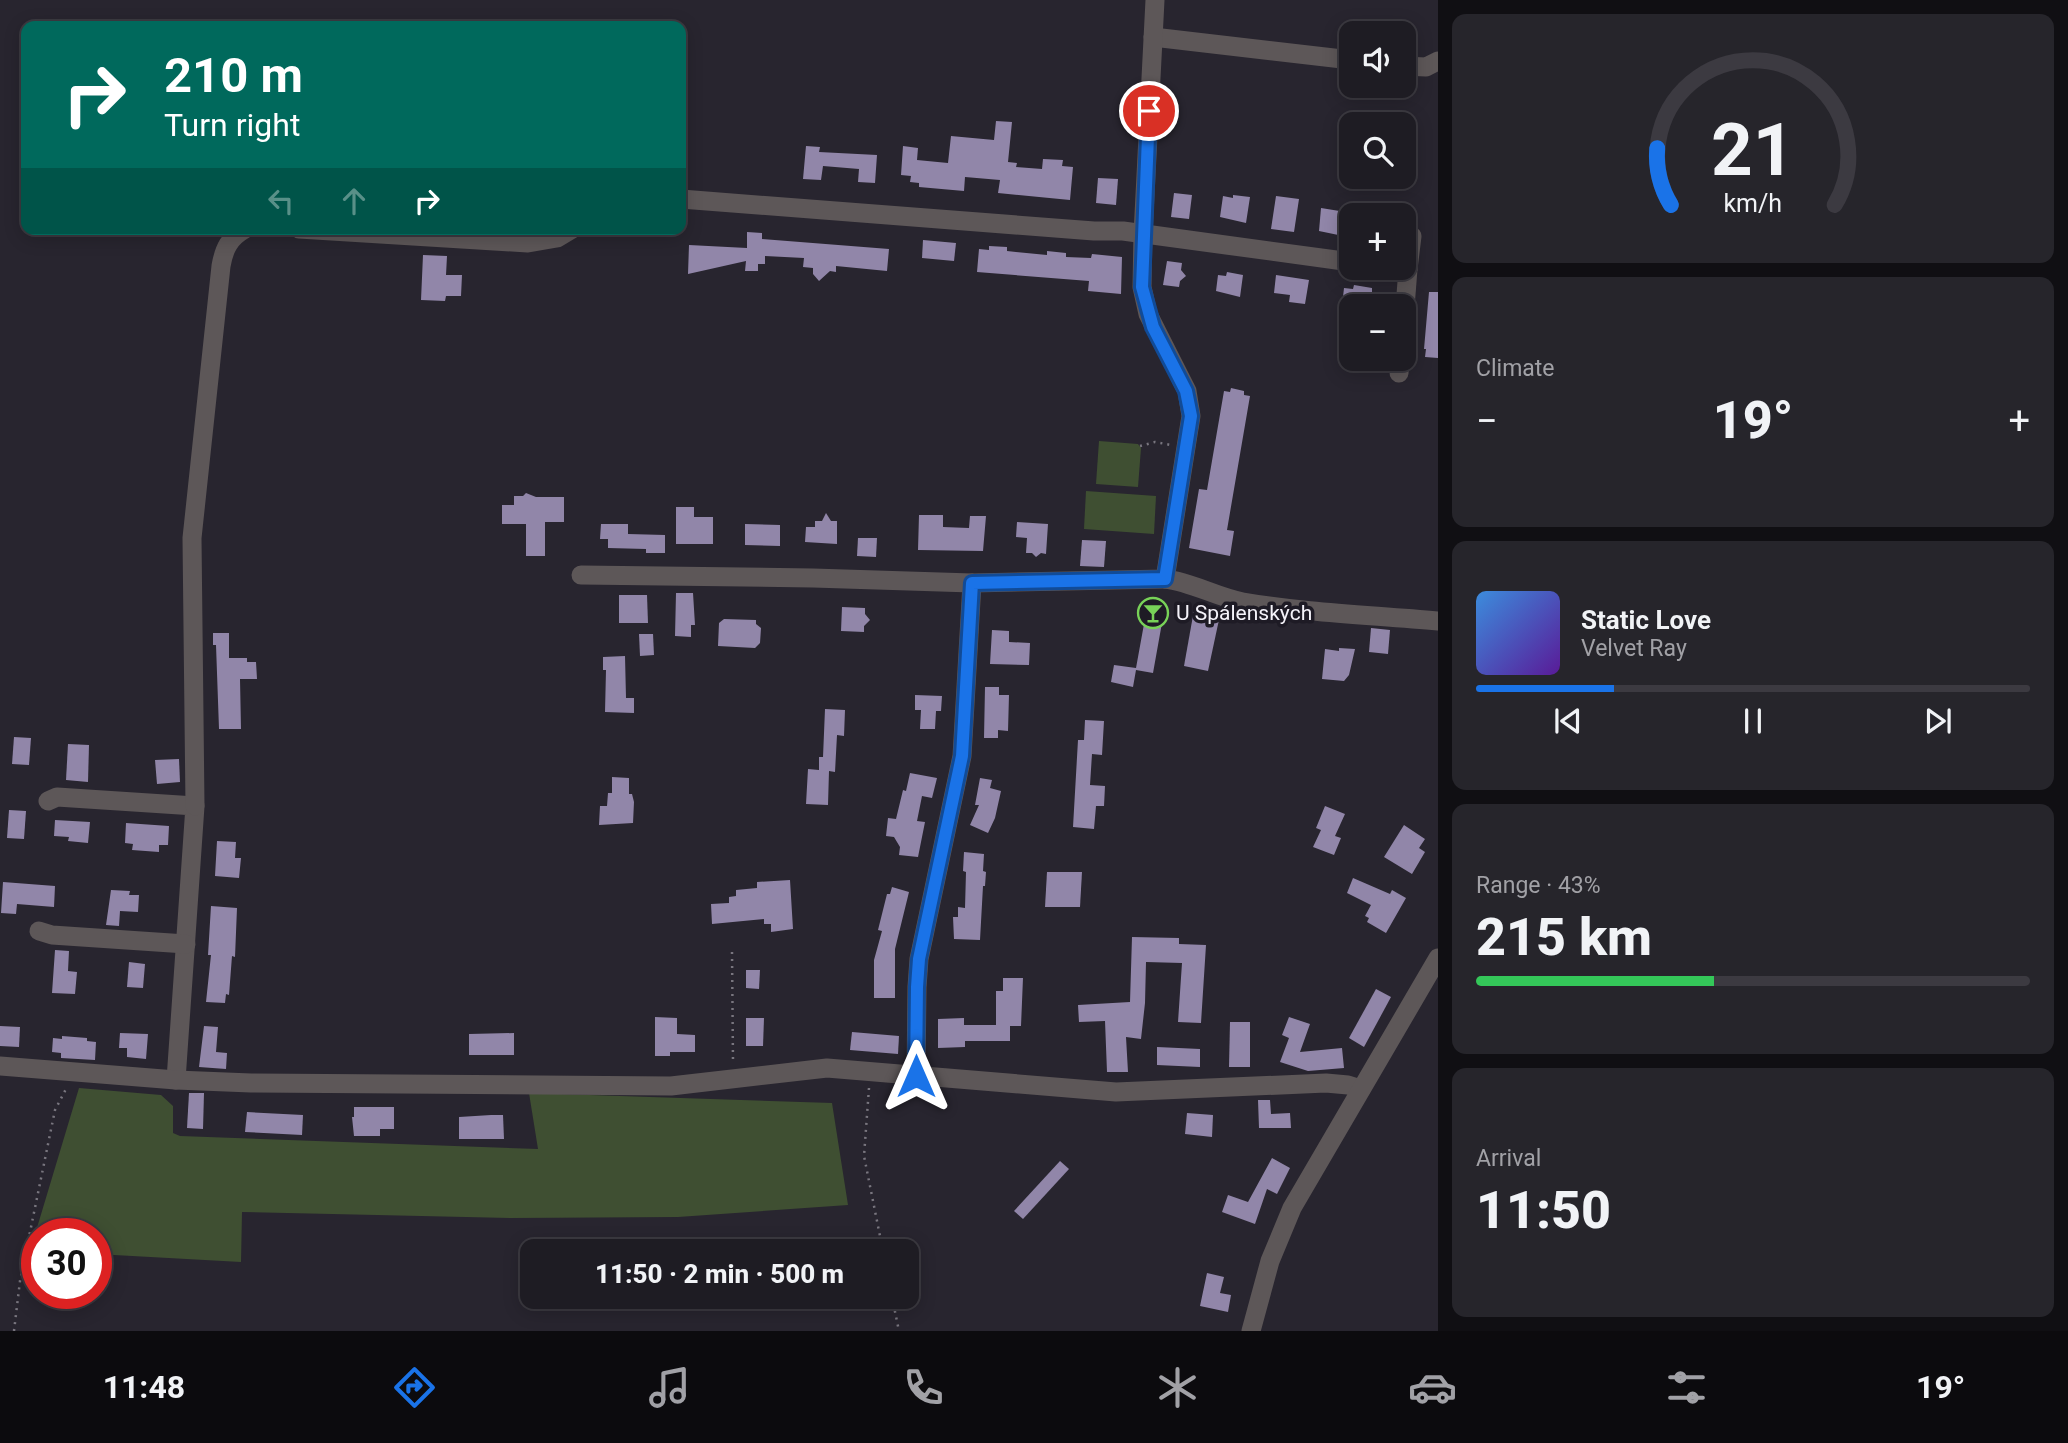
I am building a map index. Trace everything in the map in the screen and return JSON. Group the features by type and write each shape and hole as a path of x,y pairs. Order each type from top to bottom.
{"street":[{"path":"1155,0 1142,287 1148,314 1182,382 1191,416 1165,579"},
{"path":"1153,37 1339,59"},
{"path":"1416,67 1426,67 1438,61"},
{"path":"686,199 1143,234 1339,260"},
{"path":"176,1080 195,806 192,537 223,252 229,241 237,235"},
{"path":"397,235 528,243 562,235"},
{"path":"581,575 972,583 1165,579 1188,583 1233,600 1256,604 1438,621"},
{"path":"916,1076 918,968 962,756 972,583"},
{"path":"48,801 57,797 195,806"},
{"path":"39,931 52,935 186,944"},
{"path":"1251,1331 1270,1261 1304,1185 1438,958"},
{"path":"0,1066 176,1080 262,1083 638,1086 702,1083 813,1069 870,1071 1116,1092 1326,1083 1361,1089"}],"path":[{"path":"1140,446 1157,442 1186,449"},
{"path":"732,951 734,1079"},
{"path":"870,1071 864,1156 881,1239"},
{"path":"14,1331 20,1281 55,1110 72,1073"},
{"path":"894,1309 899,1331"}],"green space":[{"path":"1099,441 1138,444 1141,448 1138,487 1096,484"},
{"path":"1086,491 1156,496 1154,534 1084,529"},
{"path":"79,1088 161,1095 173,1106 173,1133 180,1136 538,1149 529,1093 832,1103 848,1205 678,1217 512,1218 242,1212 241,1262 112,1255 112,1218 40,1218"}],"building":[{"path":"996,121 1012,122 1008,162 1017,163 1016,167 1042,169 1043,159 1063,160 1062,166 1073,167 1070,200 998,193 1000,180 965,177 964,191 919,187 919,183 910,182 911,176 901,175 903,146 918,148 917,160 948,163 951,136 994,140"},
{"path":"806,146 820,147 819,152 877,155 875,183 858,182 859,169 823,166 821,180 803,179"},
{"path":"1098,178 1118,179 1116,205 1096,203"},
{"path":"1174,193 1192,195 1189,219 1171,217"},
{"path":"1233,195 1250,197 1246,223 1220,217 1223,196 1233,198"},
{"path":"1276,196 1299,199 1294,232 1271,229"},
{"path":"1321,208 1339,211 1339,235 1319,231"},
{"path":"747,232 762,233 762,239 889,249 887,271 836,266 836,272 830,271 819,281 813,274 813,268 803,267 804,258 765,256 765,264 758,264 758,271 745,271 746,261 688,274 689,245 747,248"},
{"path":"923,240 956,243 954,261 922,258"},
{"path":"989,246 1007,247 1007,251 1047,255 1047,251 1066,253 1066,257 1091,258 1092,254 1122,257 1121,294 1088,291 1089,281 977,272 979,249 989,250"},
{"path":"423,255 447,256 446,275 462,275 461,296 446,296 445,301 421,300"},
{"path":"1167,261 1182,263 1181,270 1186,276 1180,281 1179,287 1163,285"},
{"path":"1227,272 1243,275 1240,297 1216,291 1218,275 1226,276"},
{"path":"1276,275 1309,280 1305,304 1289,302 1290,295 1274,293"},
{"path":"1354,285 1372,288 1372,292 1381,294 1343,294 1344,288 1353,289"},
{"path":"1429,292 1438,292 1438,358 1425,357"},
{"path":"1231,388 1244,391 1244,395 1250,396 1227,530 1234,531 1230,556 1189,548 1199,489 1207,490 1224,391 1230,392"},
{"path":"526,493 536,497 564,497 564,522 545,522 545,556 526,556 526,524 502,524 502,505 514,505 514,496 523,496"},
{"path":"676,507 694,507 694,517 713,517 713,544 676,544"},
{"path":"826,513 831,521 837,521 837,544 805,542 806,527 815,527 815,521 822,521"},
{"path":"919,515 943,515 943,527 969,528 970,516 986,516 983,551 918,550"},
{"path":"1017,522 1048,524 1046,554 1041,553 1036,557 1032,553 1026,553 1027,538 1016,537"},
{"path":"601,524 628,524 628,534 665,535 665,553 646,553 646,549 608,548 608,539 600,539"},
{"path":"745,524 780,525 780,546 745,545"},
{"path":"858,538 877,538 876,557 857,556"},
{"path":"1082,540 1106,541 1104,567 1080,566"},
{"path":"676,593 693,593 695,625 691,625 691,637 675,636"},
{"path":"619,595 647,595 648,623 619,623"},
{"path":"1148,602 1165,606 1153,673 1136,670 1133,687 1111,682 1114,665 1136,668"},
{"path":"842,607 865,608 865,614 870,620 864,626 864,632 841,631"},
{"path":"1194,610 1220,615 1208,671 1184,666"},
{"path":"724,619 756,620 756,624 761,628 760,643 755,648 718,646 719,623"},
{"path":"1371,628 1390,630 1388,654 1369,652"},
{"path":"992,630 1009,631 1009,642 1030,643 1029,665 990,664"},
{"path":"213,633 229,633 229,658 247,658 247,662 256,662 257,679 240,679 241,729 219,729 216,645 213,645"},
{"path":"639,634 653,634 654,655 640,656"},
{"path":"1339,648 1355,649 1349,675 1344,681 1322,679 1325,649 1339,651"},
{"path":"625,656 626,698 634,698 634,713 605,712 606,670 603,670 603,657"},
{"path":"985,687 999,687 999,695 1009,695 1008,731 998,730 998,738 984,738"},
{"path":"915,695 942,696 941,711 936,711 935,729 920,729 921,710 915,710"},
{"path":"825,709 845,710 844,736 837,735 835,772 829,771 828,805 806,804 808,769 819,770 819,757 823,757"},
{"path":"1085,720 1104,721 1102,755 1092,754 1090,785 1105,786 1104,806 1096,806 1094,829 1073,827 1078,740 1084,740"},
{"path":"14,737 31,738 29,765 12,764"},
{"path":"68,744 89,745 88,782 66,780"},
{"path":"179,759 180,782 157,784 155,760"},
{"path":"910,773 937,778 932,798 922,796 917,821 925,822 918,857 899,855 900,847 894,837 886,836 888,818 896,819"},
{"path":"612,777 629,778 629,794 632,794 634,802 633,823 599,825 600,806 607,806 608,793 612,793"},
{"path":"980,778 992,780 990,788 1001,791 995,818 988,833 970,825 979,805 975,805"},
{"path":"1325,806 1345,814 1335,836 1341,838 1334,855 1313,847 1321,830 1316,828"},
{"path":"9,810 26,811 24,839 7,838"},
{"path":"55,820 90,822 88,843 54,836"},
{"path":"126,823 169,826 168,845 159,845 159,852 132,850 133,844 125,843"},
{"path":"1404,825 1425,839 1419,848 1425,852 1412,874 1384,857"},
{"path":"217,841 236,842 235,858 241,858 239,878 215,876"},
{"path":"964,852 984,854 983,871 986,872 980,940 954,939 953,917 958,917 958,907 965,908"},
{"path":"1047,872 1082,872 1080,907 1045,907"},
{"path":"1353,878 1390,894 1392,890 1406,898 1386,933 1367,922 1369,918 1365,916 1371,905 1347,893"},
{"path":"790,880 793,929 771,932 771,924 764,924 764,919 712,924 711,904 729,903 729,897 736,896 736,890 757,888 757,882"},
{"path":"3,882 55,886 54,907 17,904 16,914 1,913"},
{"path":"892,887 909,892 895,949 895,998 874,998 874,960 882,931 878,930 887,894 890,894"},
{"path":"111,890 130,891 129,895 139,895 138,912 120,911 119,926 106,925"},
{"path":"211,906 237,908 235,957 232,956 229,995 226,994 225,1003 206,1002 211,955 208,955"},
{"path":"1132,937 1179,938 1179,944 1206,945 1201,1023 1178,1022 1182,963 1146,962 1141,1039 1126,1037 1128,1072 1107,1072 1105,1021 1079,1022 1078,1005 1130,1002"},
{"path":"55,950 69,951 68,971 77,972 75,994 52,993"},
{"path":"129,962 145,964 143,988 127,987"},
{"path":"746,970 760,970 759,989 746,988"},
{"path":"1003,978 1023,978 1021,1026 1010,1026 1010,1041 965,1041 965,1047 938,1048 938,1019 964,1018 964,1025 996,1025 996,991 1003,991"},
{"path":"1376,989 1391,997 1364,1047 1349,1038"},
{"path":"655,1017 677,1018 677,1034 695,1035 695,1052 670,1052 670,1056 655,1056"},
{"path":"1289,1017 1310,1024 1300,1052 1342,1048 1344,1068 1308,1071 1280,1062 1289,1038 1282,1035"},
{"path":"746,1018 764,1018 763,1046 746,1046"},
{"path":"1230,1022 1250,1022 1250,1067 1229,1067"},
{"path":"0,1026 20,1027 19,1047 0,1046"},
{"path":"204,1026 218,1027 216,1052 227,1053 226,1069 199,1067"},
{"path":"852,1032 899,1036 898,1054 850,1050"},
{"path":"120,1033 148,1034 146,1059 127,1057 127,1048 119,1048"},
{"path":"514,1033 514,1055 469,1055 469,1034"},
{"path":"62,1036 87,1038 87,1041 96,1042 95,1060 61,1058 61,1053 52,1052 53,1038 62,1039"},
{"path":"1157,1047 1200,1049 1200,1067 1157,1065"},
{"path":"189,1093 204,1093 203,1129 187,1128"},
{"path":"1258,1100 1270,1100 1271,1114 1290,1113 1291,1128 1259,1128"},
{"path":"354,1107 394,1107 394,1129 380,1129 380,1136 354,1136"},
{"path":"247,1112 303,1115 302,1135 245,1132"},
{"path":"1187,1113 1213,1115 1212,1137 1185,1134"},
{"path":"503,1115 504,1139 459,1139 459,1117"},
{"path":"1272,1158 1290,1168 1277,1194 1267,1189 1255,1224 1222,1212 1228,1195 1248,1202"},
{"path":"1060,1161 1069,1169 1023,1219 1014,1211"},
{"path":"1207,1273 1224,1277 1220,1293 1231,1295 1228,1312 1200,1306"}],"place":[{"name":"U Spálenských","path":"1153,613"}],"route":[{"path":"916,1076 919,959 964,743 972,583 1165,579 1191,416 1186,391 1153,327 1142,287 1149,111"}]}
